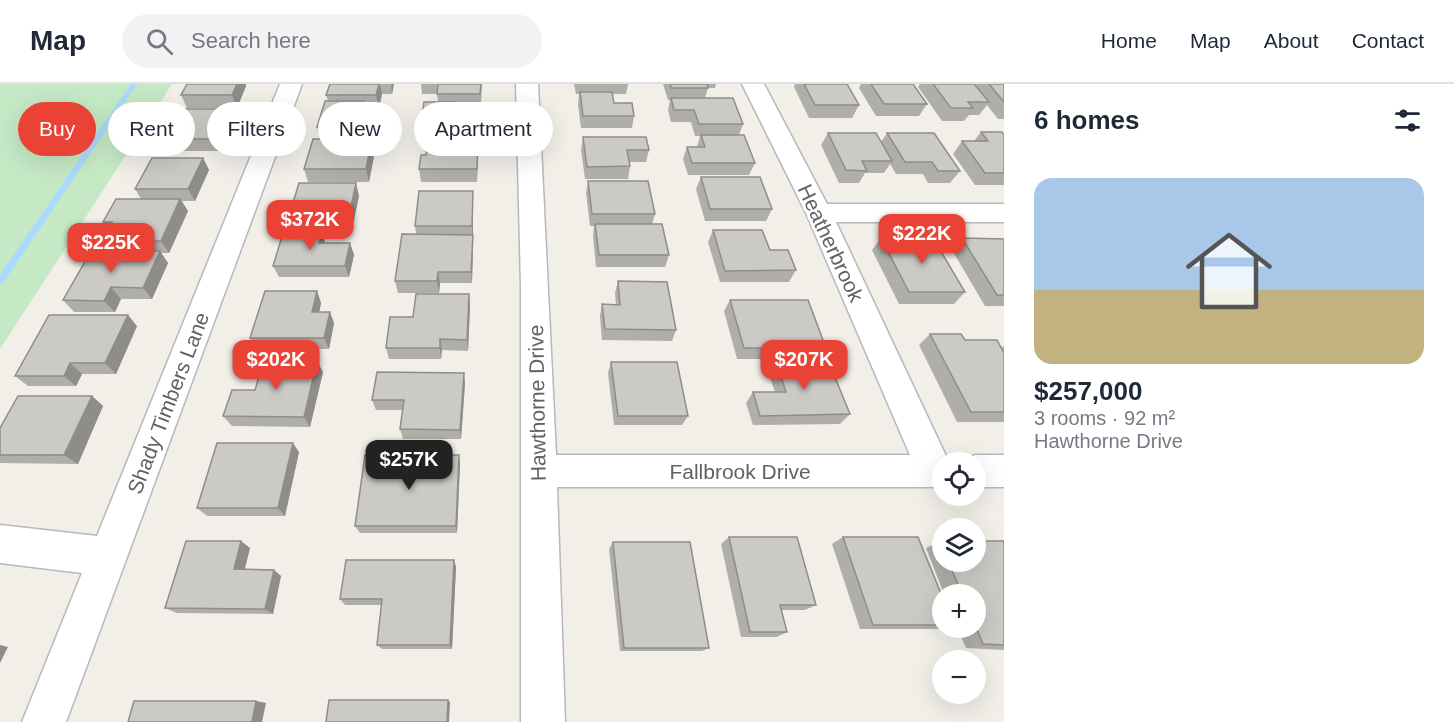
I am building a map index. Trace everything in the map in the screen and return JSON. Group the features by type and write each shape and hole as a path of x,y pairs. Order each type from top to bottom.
{"street":[{"name":"Shady Timbers Lane","path":"44,722 291,84"},
{"name":"Hawthorne Drive","path":"527,84 535,286 543,722"},
{"name":"Heatherbrook","path":"753,84 819,213 932,458"},
{"path":"819,213 1004,213"},
{"name":"Fallbrook Drive","path":"539,471 932,471"},
{"path":"986,471 1004,471"},
{"path":"0,544 108,557"}],"green space":[{"path":"0,84 172,84 160,102 108,102 108,156 125,156 0,349"}],"building":[{"path":"187,84 237,84 232,95 181,95"},
{"path":"330,84 379,84 376,95 326,95"},
{"path":"438,84 481,84 480,94 437,94"},
{"path":"670,84 707,84 708,88 671,88"},
{"path":"804,84 847,84 859,105 815,105"},
{"path":"871,84 913,84 927,104 884,104"},
{"path":"933,84 974,84 989,102 968,102 973,108 951,108"},
{"path":"989,84 1004,84 1004,102"},
{"path":"580,92 612,92 614,103 632,103 634,116 583,116"},
{"path":"671,98 733,98 743,124 699,124 694,110 674,110"},
{"path":"325,101 364,101 364,102"},
{"path":"195,109 207,109 207,139 195,139"},
{"path":"981,132 1002,132 1004,135 1004,173 985,173 962,141 988,141"},
{"path":"828,133 876,133 892,161 862,161 867,171 846,170"},
{"path":"887,133 934,133 960,171 938,171 932,162 905,162"},
{"path":"701,135 744,135 755,163 692,163 687,147 705,147"},
{"path":"583,137 646,137 649,150 627,150 630,166 587,167"},
{"path":"313,139 318,139 318,156 369,156 366,169 304,169"},
{"path":"421,156 477,156 477,169 419,169"},
{"path":"152,158 203,158 188,189 135,189"},
{"path":"701,177 760,177 772,209 710,209"},
{"path":"588,181 648,181 655,214 592,214"},
{"path":"299,183 356,183 349,216 289,216"},
{"path":"419,191 473,191 472,226 415,226"},
{"path":"116,199 180,199 161,241 101,241 112,222 103,222"},
{"path":"595,224 662,224 669,255 599,255"},
{"path":"713,230 762,230 770,250 788,250 796,270 725,271"},
{"path":"283,233 322,233 319,243 350,243 345,266 273,266"},
{"path":"402,234 473,235 471,272 438,272 437,281 395,281"},
{"path":"881,238 933,238 965,292 909,292"},
{"path":"962,238 1004,239 1004,295 997,295"},
{"path":"91,251 160,251 143,288 111,287 104,301 63,300"},
{"path":"618,281 667,282 676,330 605,329 602,304 620,305"},
{"path":"265,291 317,291 312,312 330,312 324,338 250,338"},
{"path":"416,294 469,294 467,340 440,339 440,348 386,348 390,317 413,317"},
{"path":"730,300 808,300 826,348 744,348"},
{"path":"49,315 128,315 105,363 70,363 64,376 15,376"},
{"path":"930,334 961,334 965,340 997,340 1004,353 1004,412 971,412"},
{"path":"264,360 317,361 304,417 223,416 232,390 255,390"},
{"path":"828,360 850,414 760,416 753,392 786,392 776,361"},
{"path":"611,362 677,362 688,416 618,416"},
{"path":"377,372 464,373 460,430 400,429 404,400 372,400"},
{"path":"18,396 92,396 64,455 0,455 0,428"},
{"path":"217,443 293,443 278,508 197,508"},
{"path":"365,455 459,455 456,526 355,526"},
{"path":"729,537 797,537 816,605 780,605 787,632 750,632"},
{"path":"843,537 918,537 937,584 932,584 932,625 873,625"},
{"path":"186,541 241,541 234,569 274,570 265,609 165,608"},
{"path":"986,541 1004,541 1004,645 983,644 980,638 986,638 986,584 958,584 953,572 986,572"},
{"path":"613,542 690,542 709,648 624,648"},
{"path":"346,560 454,560 450,645 377,645 382,599 340,599"},
{"path":"329,700 448,700 447,722 326,722"},
{"path":"134,701 256,701 252,722 128,722"}],"waterway":[{"path":"0,281 134,84"}]}
